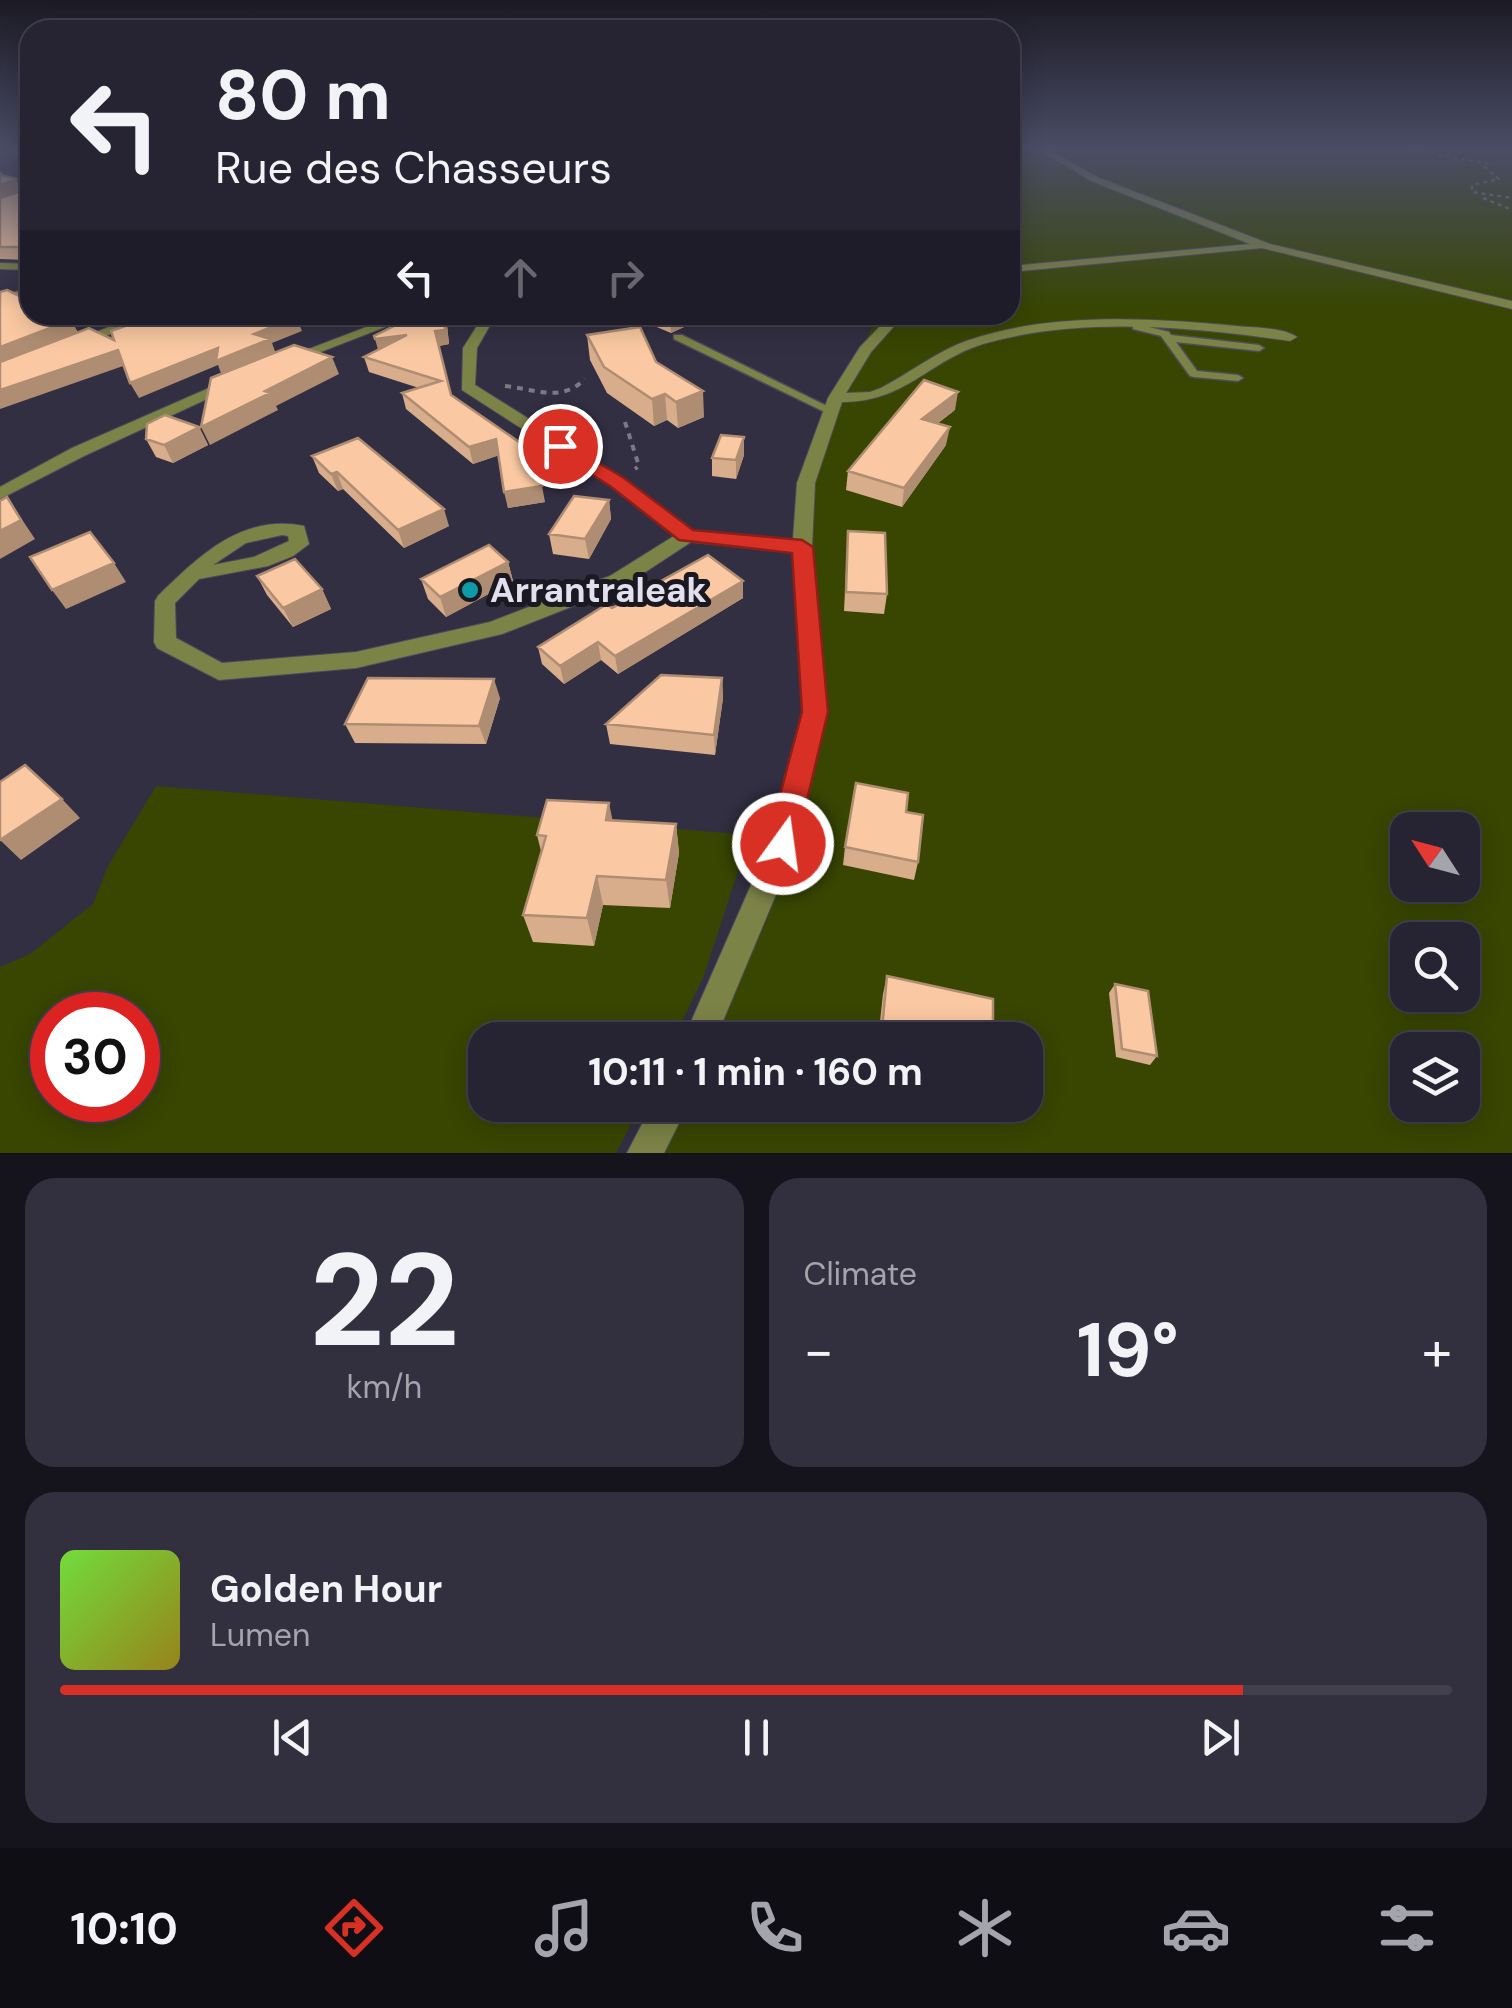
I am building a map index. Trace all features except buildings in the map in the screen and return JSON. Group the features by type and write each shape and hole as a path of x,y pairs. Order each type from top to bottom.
{"street":[{"path":"1155,203 1266,246 1512,305"},
{"path":"1020,268 1266,246"},
{"path":"56,352 124,325"},
{"path":"274,365 383,325"},
{"path":"484,325 470,348 467,387 617,482 687,536 802,547"},
{"path":"707,1022 783,844 815,712 802,547 806,483 834,404 865,350 889,325"},
{"path":"834,404 874,396 932,361 975,342 1038,330 1236,328 1290,337"},
{"path":"0,494 170,407 256,372"},
{"path":"193,574 166,600 165,642 219,672 356,660 494,629 617,581 687,536"},
{"path":"646,1153 662,1122"}],"lane":[{"path":"1137,327 1169,338 1259,348"},
{"path":"678,337 834,404"},
{"path":"1169,338 1194,374 1238,378"}],"path":[{"path":"475,392 526,386 552,396 564,394 585,380"},
{"path":"617,482 639,466 625,422"}],"green space":[{"path":"1020,203 1512,203 1512,1153 645,1153 662,1122 1043,1122 1043,1022 707,1022 783,844 815,712 806,483 836,398 873,325 1020,325"},
{"path":"156,786 750,835 703,978 682,1022 468,1022 468,1122 632,1122 616,1153 0,1153 0,967 30,954 93,904 108,866"}],"place":[{"name":"Arrantraleak","path":"470,590"}],"route":[{"path":"560,446 617,482 687,536 802,547 815,712 783,844"}]}
